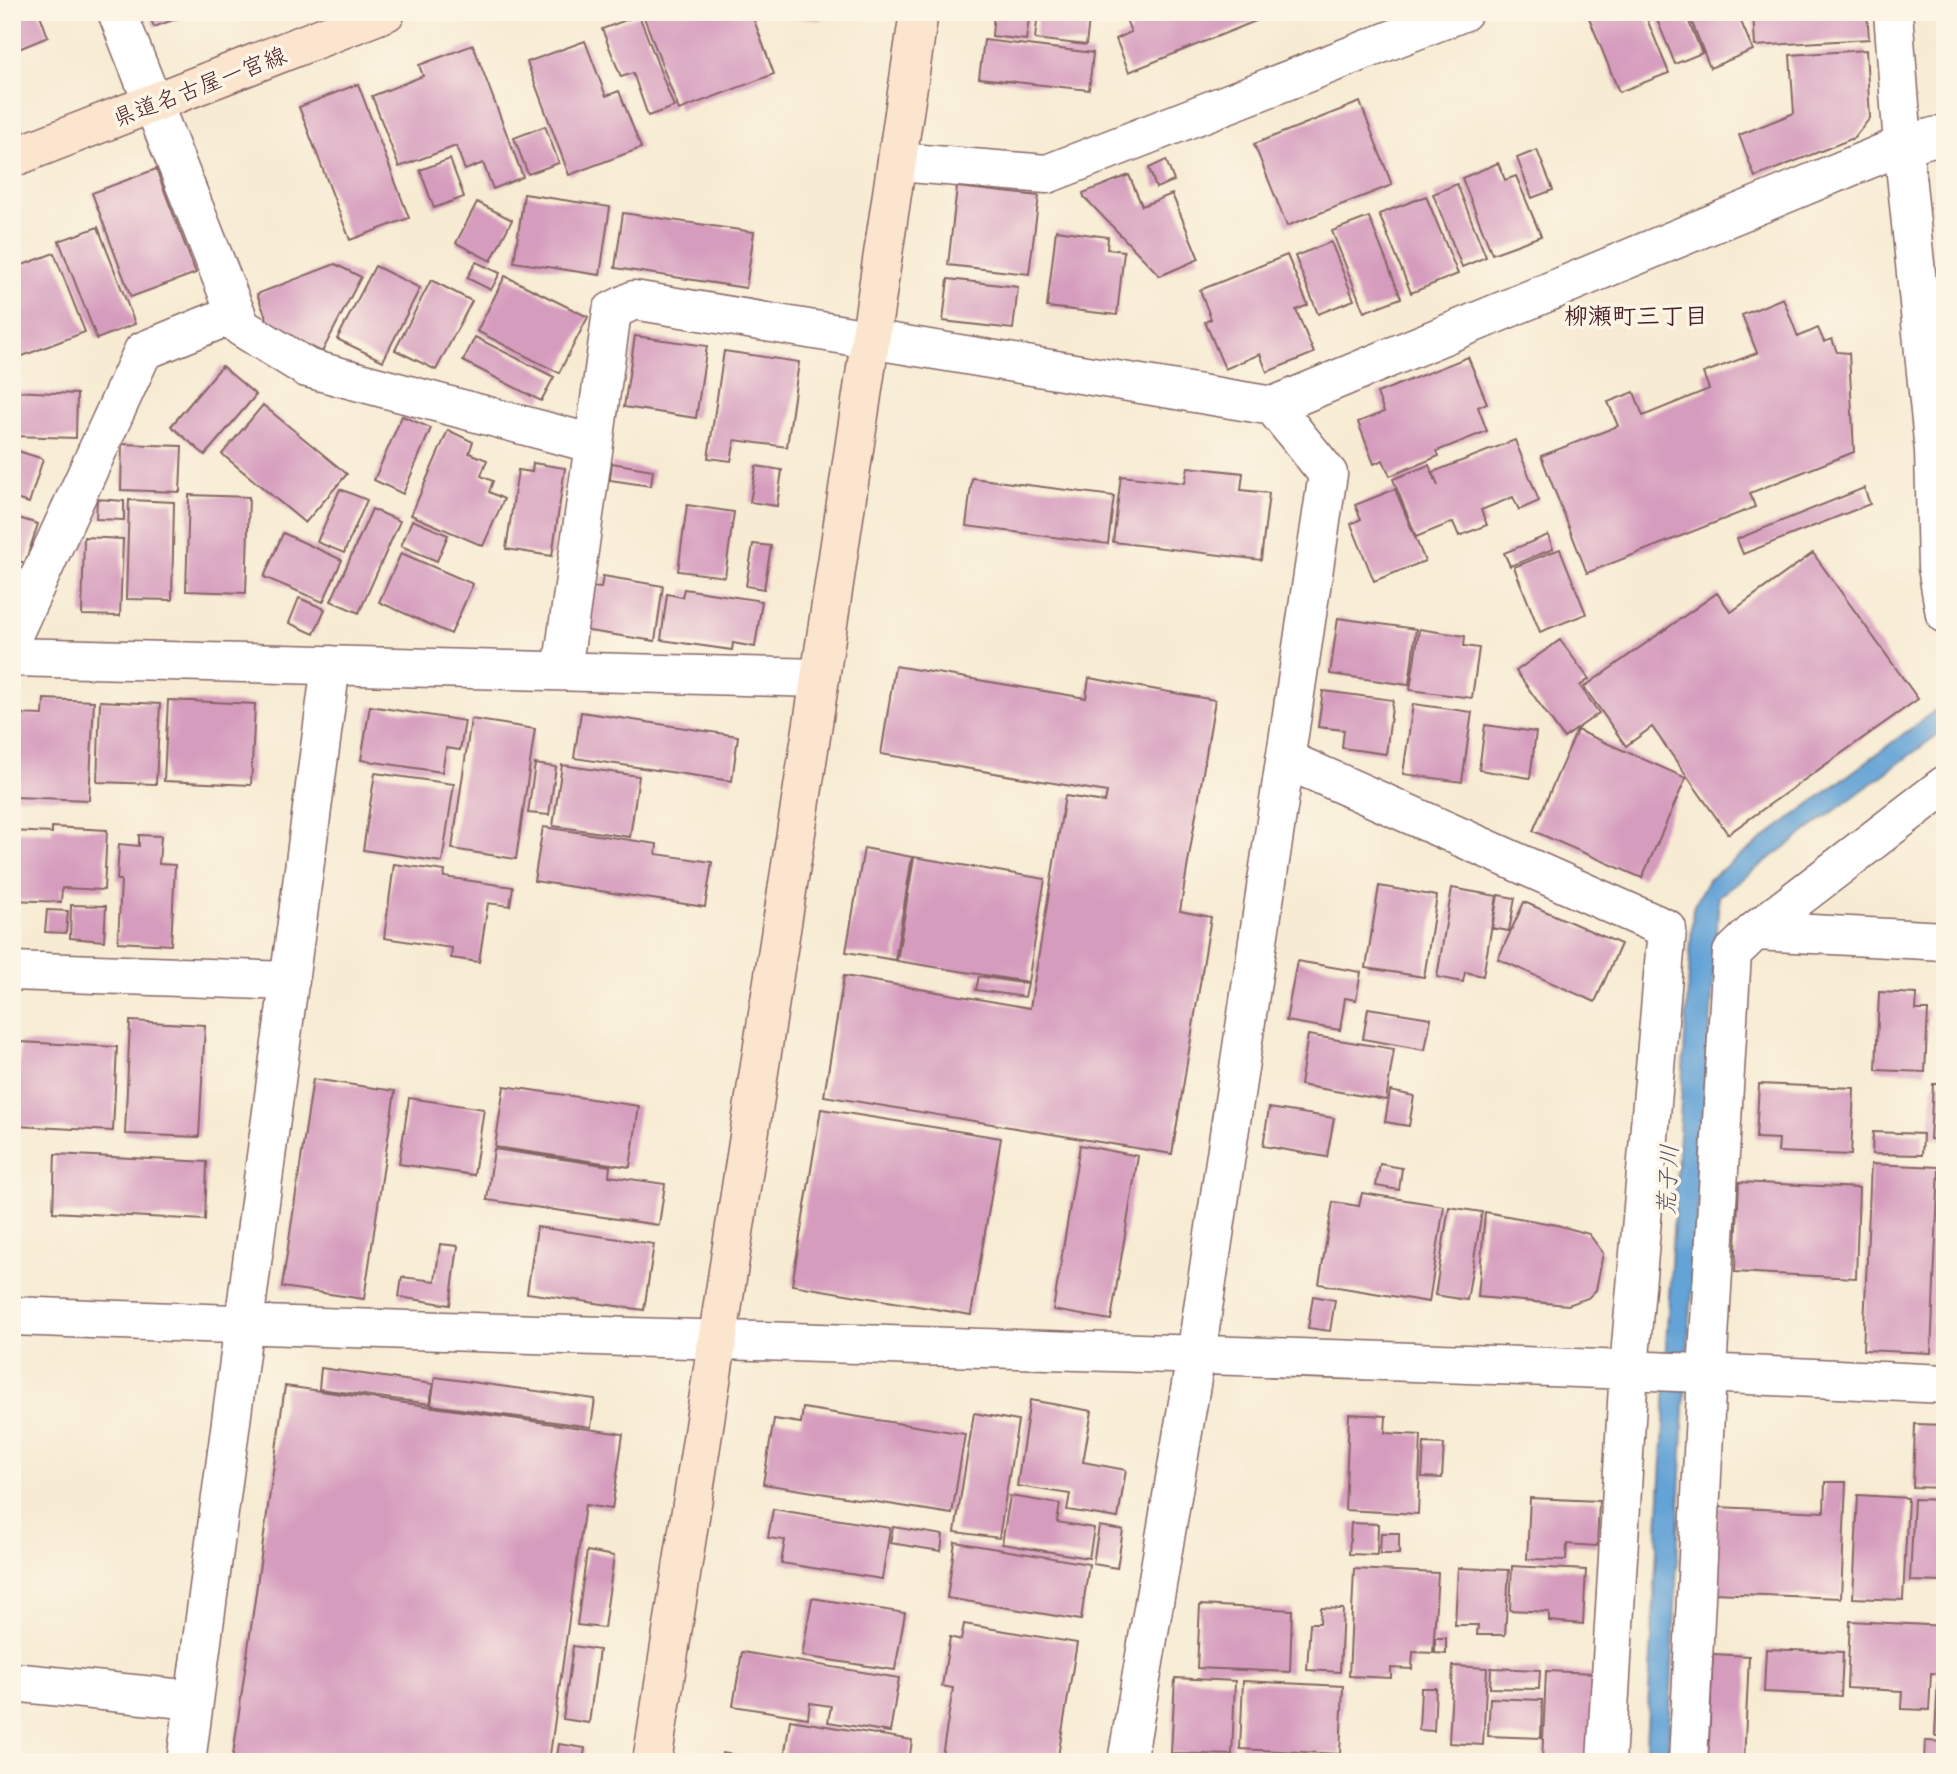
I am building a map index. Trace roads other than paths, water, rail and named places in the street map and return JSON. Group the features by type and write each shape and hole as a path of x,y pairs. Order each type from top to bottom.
{"street":[{"path":"117,12 241,327 307,368 594,444"},
{"name":"県道名古屋一宮線","path":"12,158 386,12"},
{"path":"652,1762 820,678 919,12"},
{"path":"897,162 1046,174 1463,12"},
{"path":"1893,12 1903,145 1939,450 1937,567 1945,614"},
{"path":"562,671 612,312 634,300 1273,406 1903,145 1945,134"},
{"path":"12,637 144,351 236,313"},
{"path":"1127,1762 1196,1355 1328,474 1273,406"},
{"path":"12,657 820,678"},
{"path":"186,1762 331,665"},
{"path":"1285,759 1667,929 1642,1370 1606,1762"},
{"path":"1688,1762 1702,1372 1732,953 1755,932 1945,785"},
{"path":"1755,932 1945,941"},
{"path":"12,971 290,981"},
{"path":"12,1315 717,1341 1702,1372 1945,1384"},
{"path":"12,1682 194,1700"}],"water":[{"path":"1945,703 1945,729 1719,896 1684,1408 1668,1762 1645,1762 1666,1345 1693,908 1708,880"}],"district":[{"name":"柳瀬町三丁目","path":"1636,314"}],"water label":[{"name":"荒子川","path":"1666,1180"}]}
